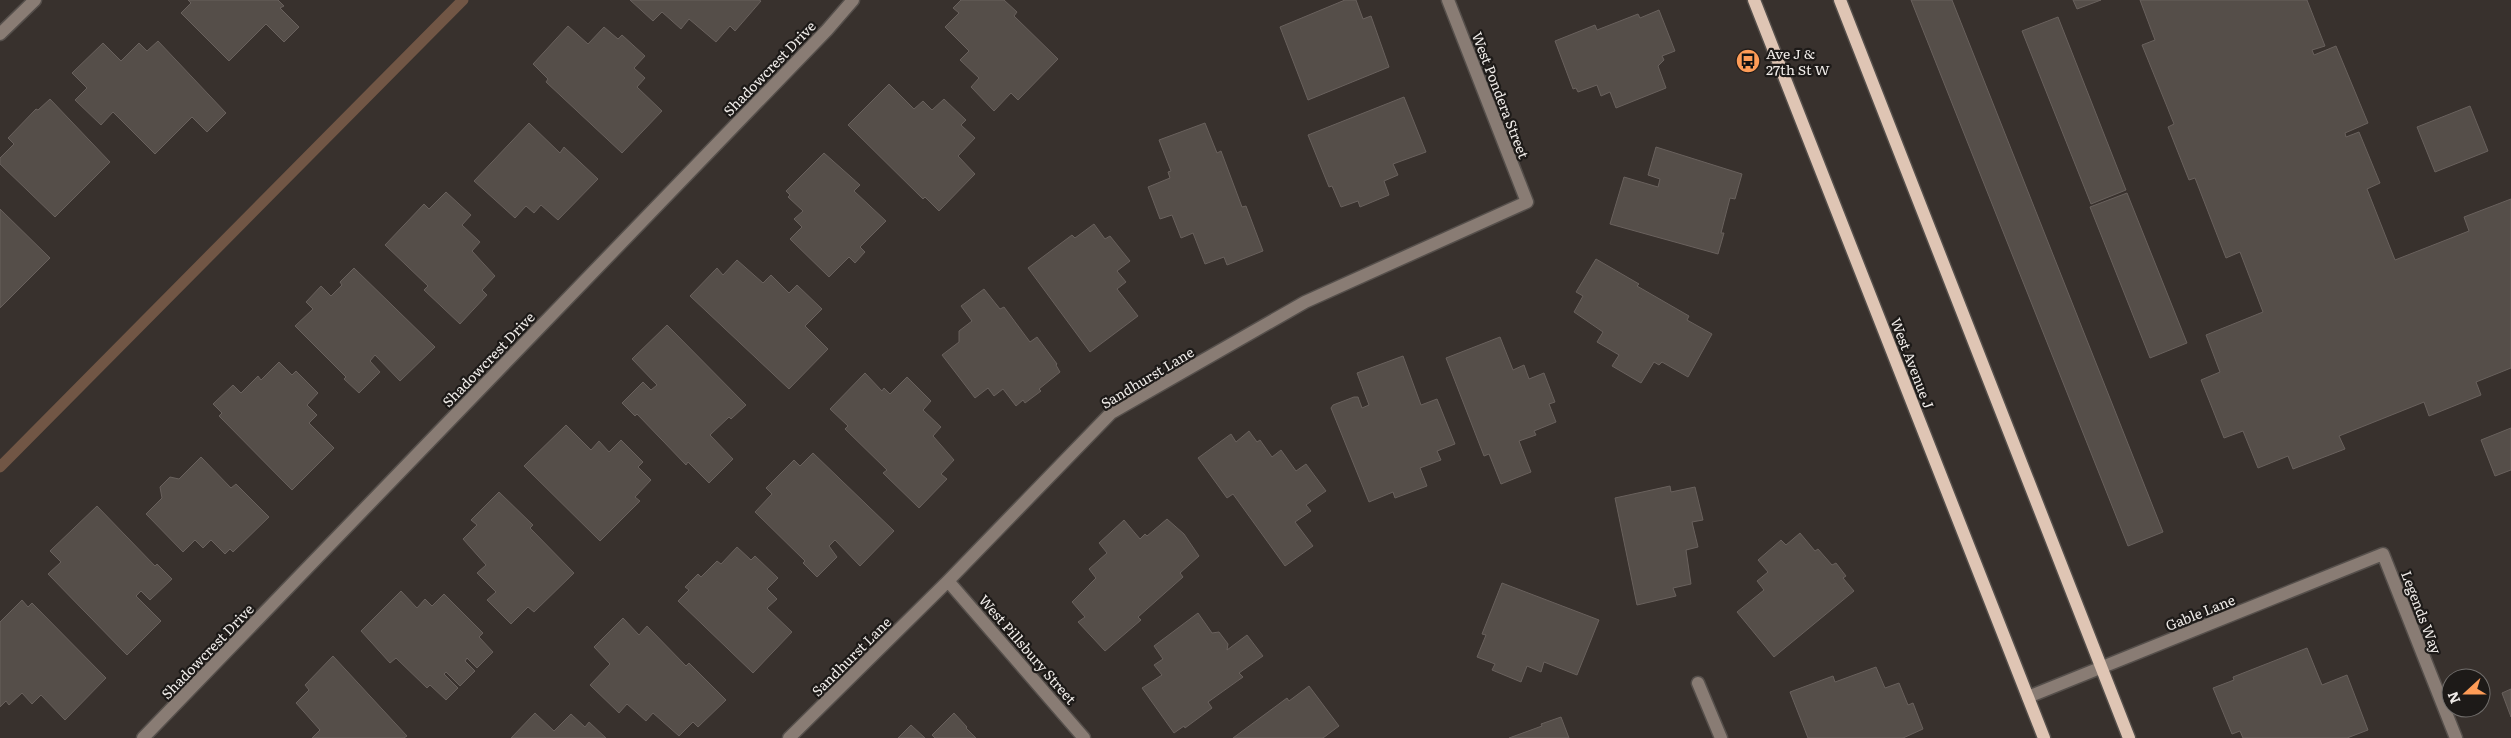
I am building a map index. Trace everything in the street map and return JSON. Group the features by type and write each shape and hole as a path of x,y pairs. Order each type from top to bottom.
{"main road":[{"name":"West Avenue J","path":"1754,0 2044,738"},
{"path":"1840,0 2129,738"}],"street":[{"path":"0,34 35,0"},
{"name":"Shadowcrest Drive","path":"143,738 820,38 853,0"},
{"name":"West Pondera Street","path":"1448,0 1527,202"},
{"name":"Sandhurst Lane","path":"789,738 948,581 1111,413 1305,302 1527,202"},
{"name":"Gable Lane","path":"2028,697 2102,669 2383,554"},
{"name":"Legends Way","path":"2383,554 2456,738"},
{"name":"West Pillsbury Street","path":"948,581 1084,738"},
{"path":"1698,683 1720,738"}],"building":[{"path":"188,0 278,0 284,6 280,8 299,27 284,42 266,24 229,61 181,13 191,3"},
{"path":"630,0 761,1 735,31 730,26 716,42 689,19 681,29 662,12 653,21"},
{"path":"961,0 1004,0 1017,12 1014,16 1058,59 1018,100 1011,93 994,111 971,87 979,78 960,60 969,51 945,27 959,13 953,8"},
{"path":"1345,0 1356,0 1363,19 1371,16 1389,67 1308,100 1280,27"},
{"path":"1911,0 1952,0 2163,532 2128,546"},
{"path":"2073,0 2101,0 2077,9"},
{"path":"2140,0 2307,0 2325,46 2312,50 2314,55 2336,46 2368,123 2345,133 2346,137 2359,132 2380,183 2367,189 2395,260 2469,231 2464,217 2511,199 2511,368 2476,382 2481,395 2429,416 2424,402 2339,436 2345,449 2293,469 2288,456 2258,468 2243,431 2224,438 2201,380 2220,372 2206,335 2263,312 2240,252 2226,258 2195,178 2189,180 2168,127 2174,124 2142,45 2155,40"},
{"path":"1659,10 1675,51 1662,56 1664,60 1658,66 1666,88 1616,108 1610,92 1601,96 1597,85 1578,92 1576,88 1573,89 1555,41 1595,25 1597,30 1638,14 1640,18"},
{"path":"2058,17 2126,190 2091,204 2022,31"},
{"path":"568,26 588,44 604,27 618,39 622,35 645,56 634,68 645,78 637,87 662,111 622,153 546,82 548,79 533,64"},
{"path":"158,41 226,113 207,132 192,117 155,154 113,112 101,125 75,100 87,88 72,73 103,43 121,61 139,43 147,51"},
{"path":"889,84 914,109 923,101 932,110 944,99 966,120 961,125 975,138 958,156 975,174 939,211 925,197 923,199 848,125"},
{"path":"1404,97 1426,152 1393,164 1398,175 1384,181 1389,195 1360,207 1358,201 1341,207 1332,186 1329,187 1308,135"},
{"path":"50,99 110,162 55,217 0,164 0,158 14,144 8,138 36,109 38,110"},
{"path":"2470,106 2488,151 2435,172 2417,127"},
{"path":"529,123 560,153 564,147 598,179 558,220 541,205 534,213 526,206 515,218 474,181"},
{"path":"1205,123 1217,153 1221,151 1242,207 1246,206 1263,251 1227,265 1224,257 1205,264 1193,233 1181,238 1172,215 1160,219 1148,187 1170,178 1168,172 1171,171 1159,140"},
{"path":"1656,147 1742,174 1735,199 1730,198 1718,254 1610,224 1624,177 1658,187 1660,179 1648,175"},
{"path":"824,153 860,185 854,191 886,221 860,247 865,252 855,263 849,257 829,277 790,239 802,227 794,219 803,211 788,197 790,195 786,191"},
{"path":"446,192 471,215 462,225 480,242 472,251 495,276 482,290 487,295 460,324 424,290 428,286 385,245 424,204 429,209"},
{"path":"2127,193 2187,343 2150,358 2090,207"},
{"path":"0,209 50,258 0,308"},
{"path":"1094,224 1105,239 1110,236 1130,261 1117,271 1126,282 1117,289 1138,316 1090,352 1028,268 1072,235 1075,238"},
{"path":"1596,259 1639,284 1637,286 1689,316 1687,320 1712,334 1688,377 1662,362 1659,365 1654,362 1641,383 1612,366 1619,355 1597,342 1603,332 1574,312 1583,296 1576,292"},
{"path":"737,260 763,283 771,275 789,293 797,285 822,309 805,326 828,349 789,389 690,296 717,268 723,275"},
{"path":"354,268 435,347 400,381 375,355 370,361 380,372 359,393 344,379 346,377 295,326 313,309 306,302 321,286 331,296 342,285 340,282"},
{"path":"984,289 1000,309 1004,307 1030,342 1037,337 1057,364 1060,372 1039,389 1041,391 1025,403 1023,400 1016,406 1003,389 994,396 988,388 975,398 942,355 959,342 959,331 972,321 961,306"},
{"path":"667,325 746,405 731,419 729,417 710,435 733,459 709,483 688,462 686,465 637,414 635,416 622,403 643,382 651,390 657,385 632,359"},
{"path":"1500,337 1513,370 1524,365 1529,379 1544,373 1555,402 1549,404 1556,422 1534,431 1536,435 1519,441 1531,472 1501,484 1489,454 1484,456 1446,358"},
{"path":"1403,356 1421,405 1437,399 1455,444 1437,451 1441,460 1420,468 1427,486 1395,498 1393,492 1369,502 1331,408 1333,405 1354,397 1358,397 1362,408 1369,405 1357,373"},
{"path":"279,362 292,375 296,371 318,393 307,405 317,415 309,423 334,448 292,490 219,416 222,413 213,404 233,385 241,393 258,376 261,380"},
{"path":"865,373 882,391 884,388 890,394 907,377 931,401 923,410 941,427 933,436 954,460 941,474 947,479 919,508 883,473 887,470 845,429 848,426 830,409"},
{"path":"566,425 591,450 599,441 609,452 621,440 643,462 638,467 651,480 635,497 640,501 600,541 524,466"},
{"path":"2511,428 2511,470 2495,476 2481,440"},
{"path":"1249,431 1257,442 1260,440 1272,457 1281,450 1296,471 1306,464 1326,491 1306,505 1311,511 1295,522 1313,546 1285,566 1233,494 1227,498 1198,458 1231,434 1236,442"},
{"path":"813,453 894,531 860,566 835,540 829,546 837,557 817,577 803,563 805,561 755,512 772,494 766,488 794,460 800,466"},
{"path":"201,457 231,488 236,484 269,517 233,552 230,549 225,554 211,540 203,548 195,540 183,552 146,514 162,498 160,487 170,477 179,479"},
{"path":"1670,486 1671,492 1695,487 1703,520 1692,522 1698,547 1686,550 1691,584 1673,588 1676,596 1637,605 1615,498"},
{"path":"499,492 533,525 530,528 574,573 534,612 528,607 511,624 487,600 496,592 477,573 486,565 463,539 477,525 471,520"},
{"path":"97,506 155,566 157,564 172,579 150,600 141,591 136,596 161,621 127,655 48,574 61,562 50,551"},
{"path":"1167,519 1184,534 1199,556 1180,573 1183,577 1138,617 1141,620 1105,651 1078,622 1085,617 1072,602 1096,578 1089,569 1107,553 1099,543 1124,520 1140,539 1145,534 1147,536"},
{"path":"1800,533 1815,551 1818,549 1832,565 1836,563 1846,576 1843,578 1854,591 1774,657 1737,612 1764,590 1757,581 1768,572 1758,560 1781,540 1786,545"},
{"path":"737,547 751,560 755,556 778,578 767,589 777,599 767,608 792,632 753,673 678,601 689,590 685,587 698,574 701,577 717,561 721,564"},
{"path":"1502,583 1599,620 1577,675 1544,662 1541,672 1527,666 1521,682 1492,670 1495,664 1477,657 1486,635 1482,634"},
{"path":"401,591 417,608 425,599 432,606 444,594 483,633 479,637 493,652 477,668 467,658 465,661 475,671 460,686 446,672 444,674 458,688 446,700 430,685 427,688 396,658 390,663 361,631"},
{"path":"22,600 28,607 32,603 106,678 65,720 41,695 32,704 22,693 9,705 6,701 0,707 0,622"},
{"path":"1198,613 1212,633 1219,632 1228,644 1227,650 1247,635 1263,656 1239,673 1243,677 1208,702 1212,708 1185,728 1184,726 1174,733 1142,688 1162,675 1154,665 1163,659 1154,646"},
{"path":"623,618 639,635 647,626 686,666 689,663 726,700 698,727 693,722 679,736 653,713 646,721 627,704 619,713 590,685 610,664 594,647"},
{"path":"2307,648 2322,685 2347,675 2368,730 2347,738 2243,738 2240,731 2232,734 2213,688 2234,680 2233,677"},
{"path":"333,656 407,736 404,738 312,738 320,730 296,703 309,690 305,685"},
{"path":"1876,667 1885,688 1899,683 1908,705 1913,703 1923,729 1903,738 1808,738 1790,692 1833,676 1835,682"},
{"path":"1309,686 1339,726 1323,738 1233,738 1287,698 1289,701"},
{"path":"2511,689 2511,717 2502,693"},
{"path":"535,713 554,731 571,714 585,727 589,722 606,738 511,738"},
{"path":"954,713 976,738 935,738 932,735"},
{"path":"1561,717 1569,738 1509,738 1542,726 1541,724"},
{"path":"911,725 925,738 898,738"}],"waterway":[{"path":"0,467 463,0"}],"place":[{"name":"Ave J & 27th St W","path":"1748,61"}]}
